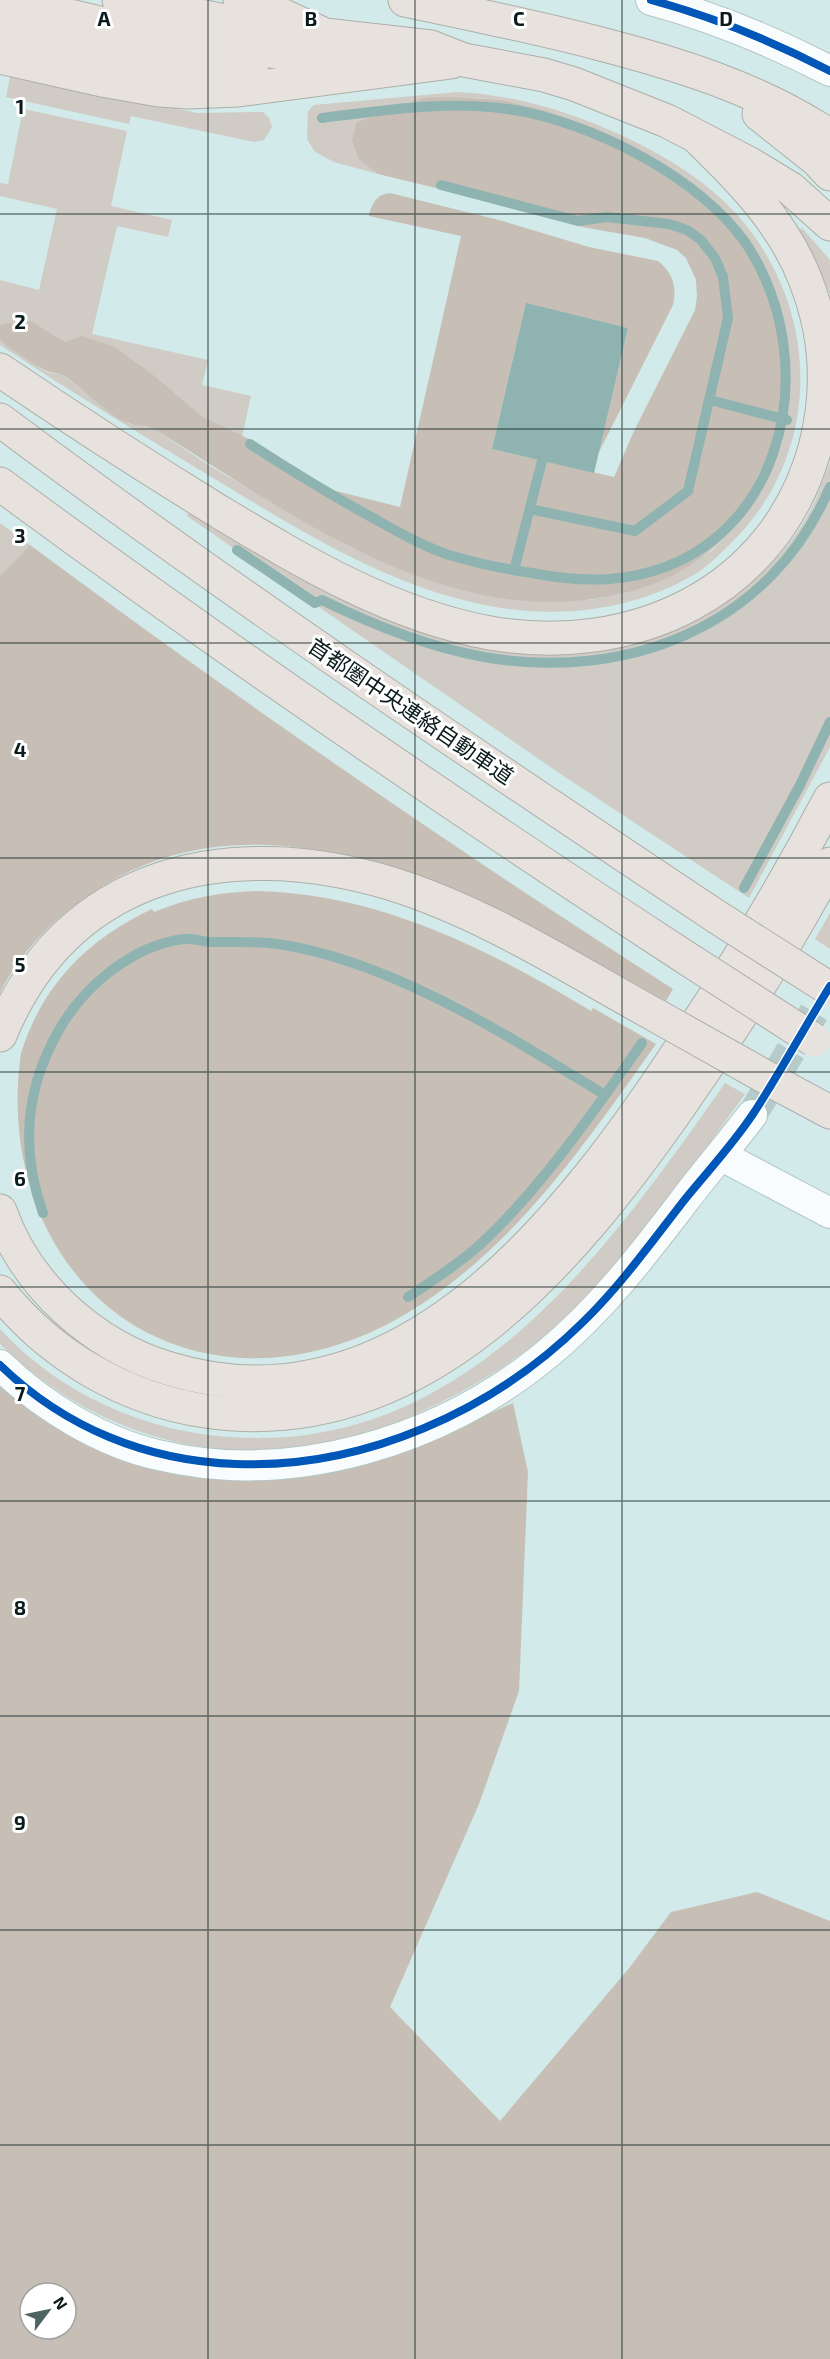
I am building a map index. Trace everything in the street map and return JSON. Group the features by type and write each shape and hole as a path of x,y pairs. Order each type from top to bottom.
{"highway":[{"path":"0,0 170,39 331,69"},
{"path":"119,0 270,29 331,69"},
{"path":"240,0 262,6 326,35 431,47 464,60 544,75 574,84 634,107 771,175 812,206 830,224"},
{"path":"405,0 484,16 646,55 773,103 830,136"},
{"path":"440,0 484,16"},
{"path":"0,28 165,63 241,72 428,65 464,60"},
{"path":"0,57 102,80 179,92 238,90 331,69"},
{"path":"686,69 753,109 793,140 830,174"},
{"path":"0,370 286,552 403,608 456,625 491,633 529,637 587,636 636,627 669,616 730,580 761,550 791,510 810,466 824,408 825,355 819,324 798,262 761,205 739,178 697,137"},
{"name":"首都圏中央連絡自動車道","path":"0,420 183,553 386,695 830,989"},
{"path":"0,484 265,674 562,876 822,1045"},
{"path":"0,1211 16,1248 52,1297 100,1337 127,1353 156,1365 216,1380 246,1383 277,1382 335,1370 368,1360 398,1346 451,1314 496,1277 541,1234 602,1159 673,1061 727,979 772,904 830,799"},
{"path":"0,1035 10,1009 32,974 61,940 90,915 117,897 161,878 204,868 249,864 295,864 340,871 390,884 425,897 523,941 830,1112"},
{"path":"0,1292 42,1336 90,1370 140,1394 191,1409 253,1415 318,1408 387,1386 413,1374 467,1342 493,1322 543,1277 606,1206 673,1116 752,999 830,864"}],"street":[{"path":"651,0 727,23 779,45 830,71"},
{"path":"0,1365 38,1396 85,1426 126,1445 158,1455 218,1464 250,1465 318,1459 380,1444 468,1407 510,1382 584,1322 614,1289 753,1115"},
{"path":"722,1156 830,1213"}],"shaded area":[{"path":"11,72 197,113 263,112 269,118 272,127 264,140 254,142 131,116 129,124 6,97"},
{"path":"458,92 522,101 563,112 623,136 675,164 722,200 749,229 772,265 789,304 798,345 800,386 795,427 783,467 763,504 736,538 718,556 697,573 646,597 592,609 564,612 536,611 480,604 412,584 347,555 284,521 111,416 0,345 0,340 47,372 60,374 129,424 151,427 210,466 348,546 465,591 528,601 591,600 648,586 684,569 713,550 726,536 728,522 747,498 764,468 791,382 786,339 768,282 744,241 718,212 690,188 634,154 527,106 502,100 423,98 358,122 359,160 378,174 334,162 315,152 307,139 308,111 314,105"},
{"path":"423,98 502,100 547,111 628,144 634,154 690,188 718,212 744,241 768,282 786,339 791,382 776,440 747,498 728,522 726,536 688,567 659,582 611,596 549,602 488,596 428,580 370,556 314,527 154,429 119,419 71,380 39,367 0,340 2,324 31,321 65,342 82,336 115,347 155,376 203,417 253,441 332,490 400,507 461,236 369,216 375,200 390,193 499,220 589,247 658,261 667,270 673,280 673,305 598,454 628,328 526,304 492,449 614,477 634,431 695,310 696,280 686,258 677,250 645,238 582,227 514,207 378,174 359,160 352,140 357,122"},
{"path":"23,109 127,131 111,206 172,220 168,237 117,226 92,334 208,360 202,385 251,396 242,437 203,417 155,376 115,347 65,342 31,321 0,326 0,280 39,290 57,209 0,196 0,183 8,184"},
{"path":"802,228 830,260 830,294 799,230"},
{"path":"830,462 830,747 749,898 562,775 187,516 191,514 300,575 603,650 663,634 691,622 718,607 743,589 787,546 805,520"},
{"path":"0,523 30,545 0,576"},
{"path":"30,545 348,773 673,989 666,1001 534,929 462,895 388,867 313,850 238,845 165,858 95,891 53,923 18,963 0,993 0,576"},
{"path":"258,891 303,894 347,902 432,929 513,967 591,1011 593,1008 656,1044 602,1120 544,1193 479,1260 443,1289 404,1315 362,1336 316,1351 269,1358 245,1358 222,1356 171,1343 126,1320 89,1289 59,1251 37,1207 23,1158 18,1107 21,1053 30,1028 55,985 88,950 108,934 152,909 154,912 192,899 218,894"},
{"path":"830,913 830,949 815,939"},
{"path":"725,1083 745,1094 656,1215 583,1300 542,1338 496,1372 446,1400 385,1428 327,1443 275,1450 225,1449 176,1442 129,1428 84,1407 41,1379 0,1344 0,1329 20,1349 66,1384 118,1411 173,1429 201,1434 290,1437 371,1420 444,1386 510,1340 570,1283 625,1219"},
{"path":"0,1386 45,1420 199,1477 257,1481 312,1476 365,1463 437,1437 513,1403 528,1472 519,1691 479,1804 390,2007 500,2121 630,1967 671,1912 757,1892 830,1921 830,2359 0,2359"}],"water":[{"path":"526,303 628,328 594,473 492,449"}],"waterway":[{"path":"250,444 357,509 439,551 469,561 511,570 590,580 610,579 668,566 715,539 750,500 773,453 784,401 784,346 771,292 745,242 702,197 648,160 619,145 559,121 530,113 478,106 426,106 322,118"},
{"path":"441,185 578,221 607,217 669,224 687,230 701,240 715,258 723,277 728,318 688,491 635,531 530,509"},
{"path":"710,400 787,420"},
{"path":"514,570 542,461"},
{"path":"237,550 315,603 322,600 361,618 422,641 484,657 538,663 591,661 641,651 689,634 733,608 771,576 804,535 830,487"},
{"path":"744,888 800,785 830,722"},
{"path":"43,1213 31,1166 30,1120 39,1074 59,1030 82,998 111,971 146,950 183,939 278,944 321,953 364,966 448,1004 605,1095"},
{"path":"408,1297 451,1268 498,1227 564,1151 642,1043"}],"tunnel":[{"path":"752,1115 830,986"}],"cycle path":[{"path":"651,0 742,31 830,71"},
{"path":"0,1365 52,1407 109,1437 139,1448 203,1461 236,1464 284,1463 332,1456 378,1445 424,1428 467,1407 509,1382 548,1354 611,1292 745,1125 773,1083 830,986"}]}
